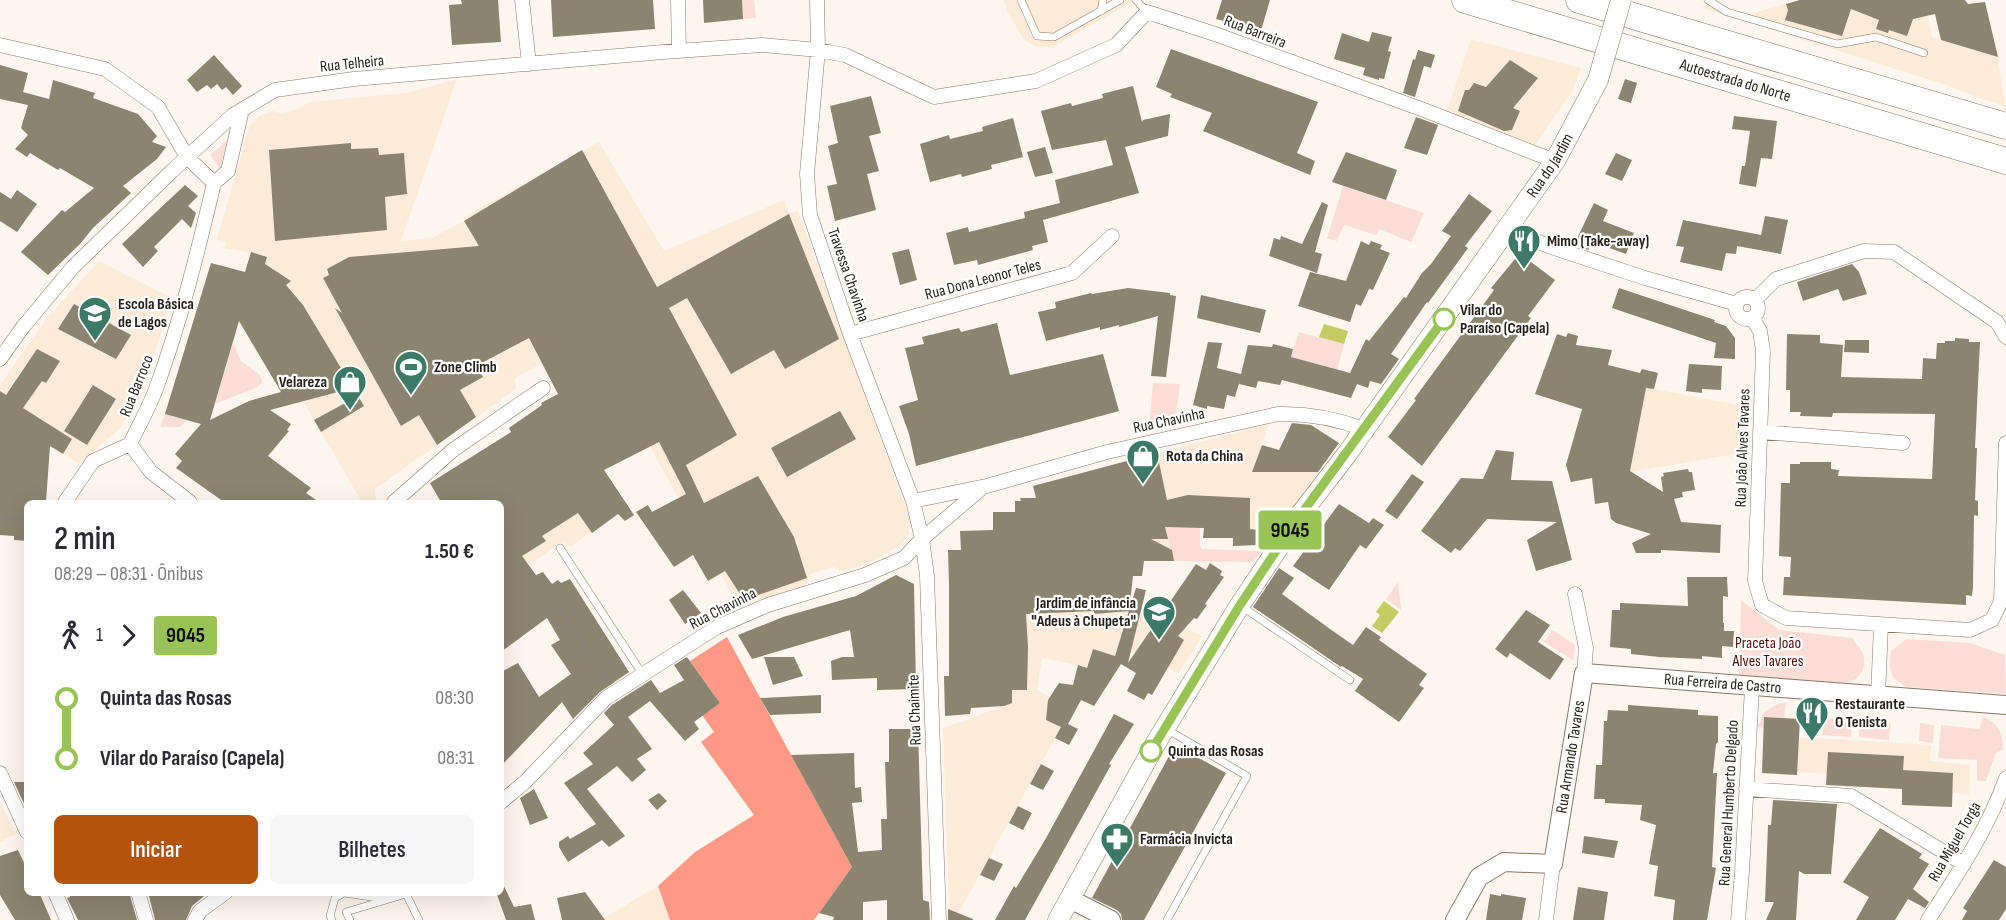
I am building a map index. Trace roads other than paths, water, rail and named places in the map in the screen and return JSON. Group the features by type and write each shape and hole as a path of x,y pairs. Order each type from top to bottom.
{"highway":[{"name":"Autoestrada do Norte","path":"1465,0 2006,161"},
{"name":"Autoestrada do Norte","path":"1579,0 2006,126"}],"main road":[{"name":"Rua do Jardim","path":"1058,920 1164,728 1240,605 1294,524 1556,161 1598,80 1621,0"}],"street":[{"path":"522,0 529,64"},
{"path":"678,0 679,51"},
{"name":"Travessa Chavinha","path":"817,0 818,50 807,174 810,214 850,334 913,501"},
{"path":"818,50 845,55 934,98 1036,81 1116,45 1148,12"},
{"name":"Rua Barreira","path":"1148,12 1215,34 1556,161"},
{"path":"0,45 105,69 158,107 187,157 214,183"},
{"name":"Rua Telheira","path":"0,359 23,327 73,267 232,115 275,90 354,79 679,51 762,45 818,50"},
{"name":"Rua Barroco","path":"130,444 157,387 196,258 214,183 228,171 242,110"},
{"path":"1512,224 1527,237 1551,247 1645,278 1737,304"},
{"name":"Rua Dona Leonor Teles","path":"850,334 1072,273 1113,236"},
{"path":"1755,300 1776,279 1864,251 1894,252 1997,322 2004,334"},
{"path":"1748,297 1755,300 1758,306 1757,313 1752,318 1746,319 1740,316 1736,310 1742,298 1748,297"},
{"name":"Rua João Alves Tavares","path":"1752,318 1760,331 1763,351 1755,581 1762,605 1786,618 1881,625"},
{"path":"396,500 453,450 543,388"},
{"name":"Rua Chavinha","path":"913,501 983,486 1107,452 1278,414 1304,413 1329,417 1364,429"},
{"path":"1761,432 1903,443"},
{"path":"1878,696 1881,625 1970,630 1992,620 2001,601 2006,443"},
{"path":"66,500 93,461 130,444 151,472 187,500"},
{"name":"Rua Chavinha","path":"504,800 525,782 592,712 613,694 717,627 768,605 865,575 904,558 922,539 983,486"},
{"name":"Rua Chaimite","path":"913,501 922,539 927,576 939,920"},
{"name":"Rua Armando Tavares","path":"1545,920 1584,674 1586,648 1575,594"},
{"name":"Rua Ferreira de Castro","path":"1584,674 2006,705"},
{"name":"Rua General Humberto Delgado","path":"1738,920 1752,687"},
{"path":"0,773 24,825"},
{"name":"Rua Miguel Torga","path":"1928,920 1964,864 1999,798 2006,778"},
{"path":"1746,789 1851,796 1964,864"},
{"path":"1455,920 1479,877 1504,862 1553,864"},
{"path":"57,896 67,920"},
{"path":"139,896 146,920"},
{"path":"195,920 200,911 221,896"},
{"path":"1070,899 1111,920"}],"lane":[{"path":"1021,0 1037,36 1054,37 1120,0"},
{"path":"1101,11 1102,0"},
{"path":"1136,0 1148,12"},
{"path":"1708,0 1727,12 1837,44 1876,37 1924,53"},
{"path":"560,549 643,675"},
{"path":"1240,605 1350,680"},
{"path":"1164,728 1247,776 1167,920"},
{"path":"332,920 330,916 335,898 339,896"},
{"path":"366,896 389,899"},
{"path":"350,920 346,912 399,896"},
{"path":"407,896 419,920"}],"place":[{"name":"Mimo (Take-away)","path":"1524,270"},
{"name":"Vilar do Paraíso (Capela)","path":"1444,319"},
{"name":"Escola Básica de Lagos","path":"95,342"},
{"name":"Zone Climb","path":"411,396"},
{"name":"Velareza","path":"350,411"},
{"name":"Rota da China","path":"1143,485"},
{"name":"Jardim de infância \"Adeus à Chupeta\"","path":"1159,641"},
{"name":"Restaurante O Tenista","path":"1812,742"},
{"name":"Quinta das Rosas","path":"1151,751"},
{"name":"Farmácia Invicta","path":"1117,868"}],"park label":[{"name":"Praceta João Alves Tavares","path":"1768,652"}]}
